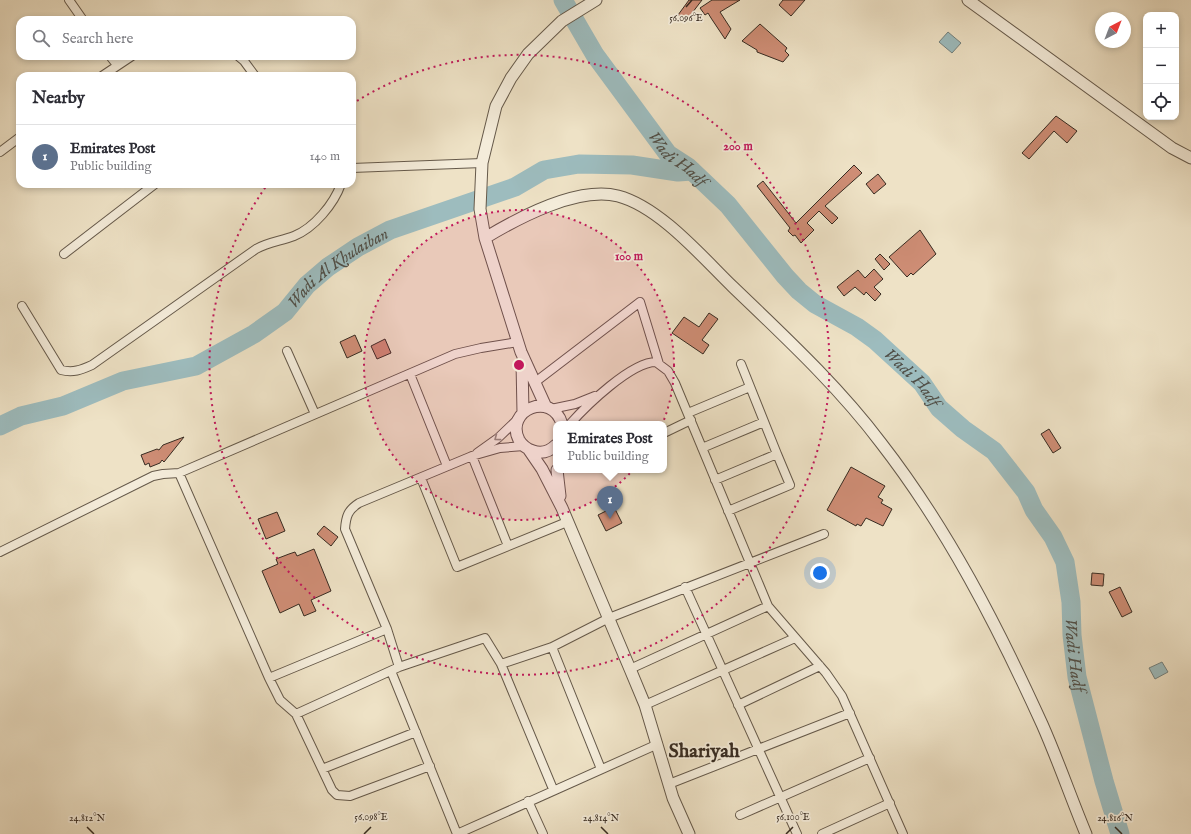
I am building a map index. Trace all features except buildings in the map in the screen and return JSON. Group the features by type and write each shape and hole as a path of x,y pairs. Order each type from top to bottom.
{"street":[{"path":"68,0 81,16"},
{"path":"561,421 559,417 549,408 534,383 520,347 485,238 480,209 482,163 496,106 528,54 550,31 572,14 595,0"},
{"path":"968,0 1172,148 1191,158"},
{"path":"113,60 117,65"},
{"path":"107,72 125,60"},
{"path":"244,60 252,72"},
{"path":"0,152 16,140"},
{"path":"356,168 482,163"},
{"path":"64,254 150,188"},
{"path":"22,306 61,370 68,372 77,371 92,365 256,249 295,235 307,228 332,201 339,188"},
{"path":"485,238 503,227 566,200 594,194 618,196 637,205 670,226 770,323 830,383 881,442 942,529 987,608 1036,712 1086,834"},
{"path":"534,383 640,302 659,364"},
{"path":"0,552 153,476 179,473 455,354 481,348 520,347"},
{"path":"520,347 524,382 521,415 517,424 517,436 542,469 562,508 645,705 658,744 673,798 689,834"},
{"path":"287,351 315,414"},
{"path":"573,421 600,394 642,365 650,362 659,364 668,371 689,417 768,606 836,686 850,713 904,834"},
{"path":"728,511 790,485 741,364"},
{"path":"410,374 447,466"},
{"path":"667,432 689,417 750,387"},
{"path":"472,456 498,438 521,415 534,407 549,408 575,404 600,394"},
{"path":"702,448 764,422"},
{"path":"399,667 387,628 346,529 346,516 351,508 472,456 500,448 527,448 542,452 548,451 553,447"},
{"path":"715,480 777,454"},
{"path":"472,456 508,546"},
{"path":"179,473 269,678 280,700 296,714 332,790 337,795 345,796 430,766"},
{"path":"557,473 562,508"},
{"path":"421,478 457,567 567,522"},
{"path":"501,664 552,647 609,618 685,587 750,564 824,534"},
{"path":"685,587 797,834"},
{"path":"630,669 768,606"},
{"path":"269,678 387,628"},
{"path":"296,714 399,667 485,638 501,664 553,789"},
{"path":"645,705 795,638"},
{"path":"552,647 601,769"},
{"path":"738,705 820,666"},
{"path":"391,671 457,834 553,789 658,744"},
{"path":"669,784 850,713"},
{"path":"322,769 416,732"},
{"path":"740,815 870,758"},
{"path":"528,801 543,834"},
{"path":"822,834 890,803"}],"water":[{"path":"948,32 961,43 952,53 939,42"},
{"path":"1162,662 1168,672 1155,679 1149,668"}],"waterway":[{"name":"Wadi Hadf","path":"563,0 595,55 668,154 688,167 728,205 785,276 799,291 815,304 857,327 875,340 922,383 939,408 963,429 994,451 1026,492 1034,510 1053,537 1065,562 1071,602 1072,635 1077,677 1104,781 1120,834"},
{"name":"Wadi Al Khulaiban","path":"0,426 21,416 63,406 123,381 196,366 254,334 285,312 307,285 328,267 358,247 390,230 515,187 544,170 579,164 632,165 678,172 692,171"}],"place":[{"name":"Emirates Post","path":"610,519"}],"district":[{"name":"Shariyah","path":"704,750"}]}
